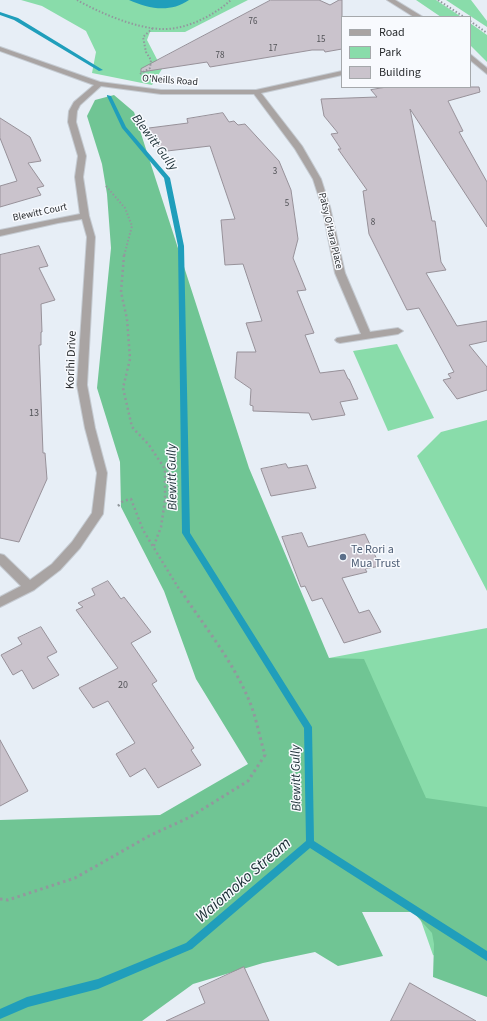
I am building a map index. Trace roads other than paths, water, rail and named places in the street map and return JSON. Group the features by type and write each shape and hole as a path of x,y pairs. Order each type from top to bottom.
{"street":[{"path":"390,0 417,16"},
{"name":"O'Neills Road","path":"0,49 99,84 161,92 215,94 256,92 341,73"},
{"path":"471,57 487,72"},
{"name":"Korihi Drive","path":"0,602 30,587 56,567 76,545 97,514 102,473 82,385 91,237 85,216 79,177 82,156 72,122 73,111 77,104 99,84"},
{"name":"Patsy O'Hara Place","path":"256,92 299,148 317,179 326,207 340,273 367,336"},
{"name":"Blewitt Court","path":"0,234 58,220 85,216"},
{"path":"340,340 398,331"},
{"path":"0,558 30,587"}],"water":[{"path":"129,0 189,0 174,7 159,8 144,6"}],"waterway":[{"name":"Blewitt Gully","path":"0,13 16,19 101,70"},
{"name":"Blewitt Gully","path":"109,96 124,127 167,178 181,246 186,533 308,727 310,843"},
{"name":"Waiomoko Stream","path":"0,1014 27,1002 98,984 189,946 310,843"},
{"name":"Waiomoko Stream","path":"310,843 487,956"}],"place":[{"name":"Te Rori a Mua Trust","path":"343,557"}]}
